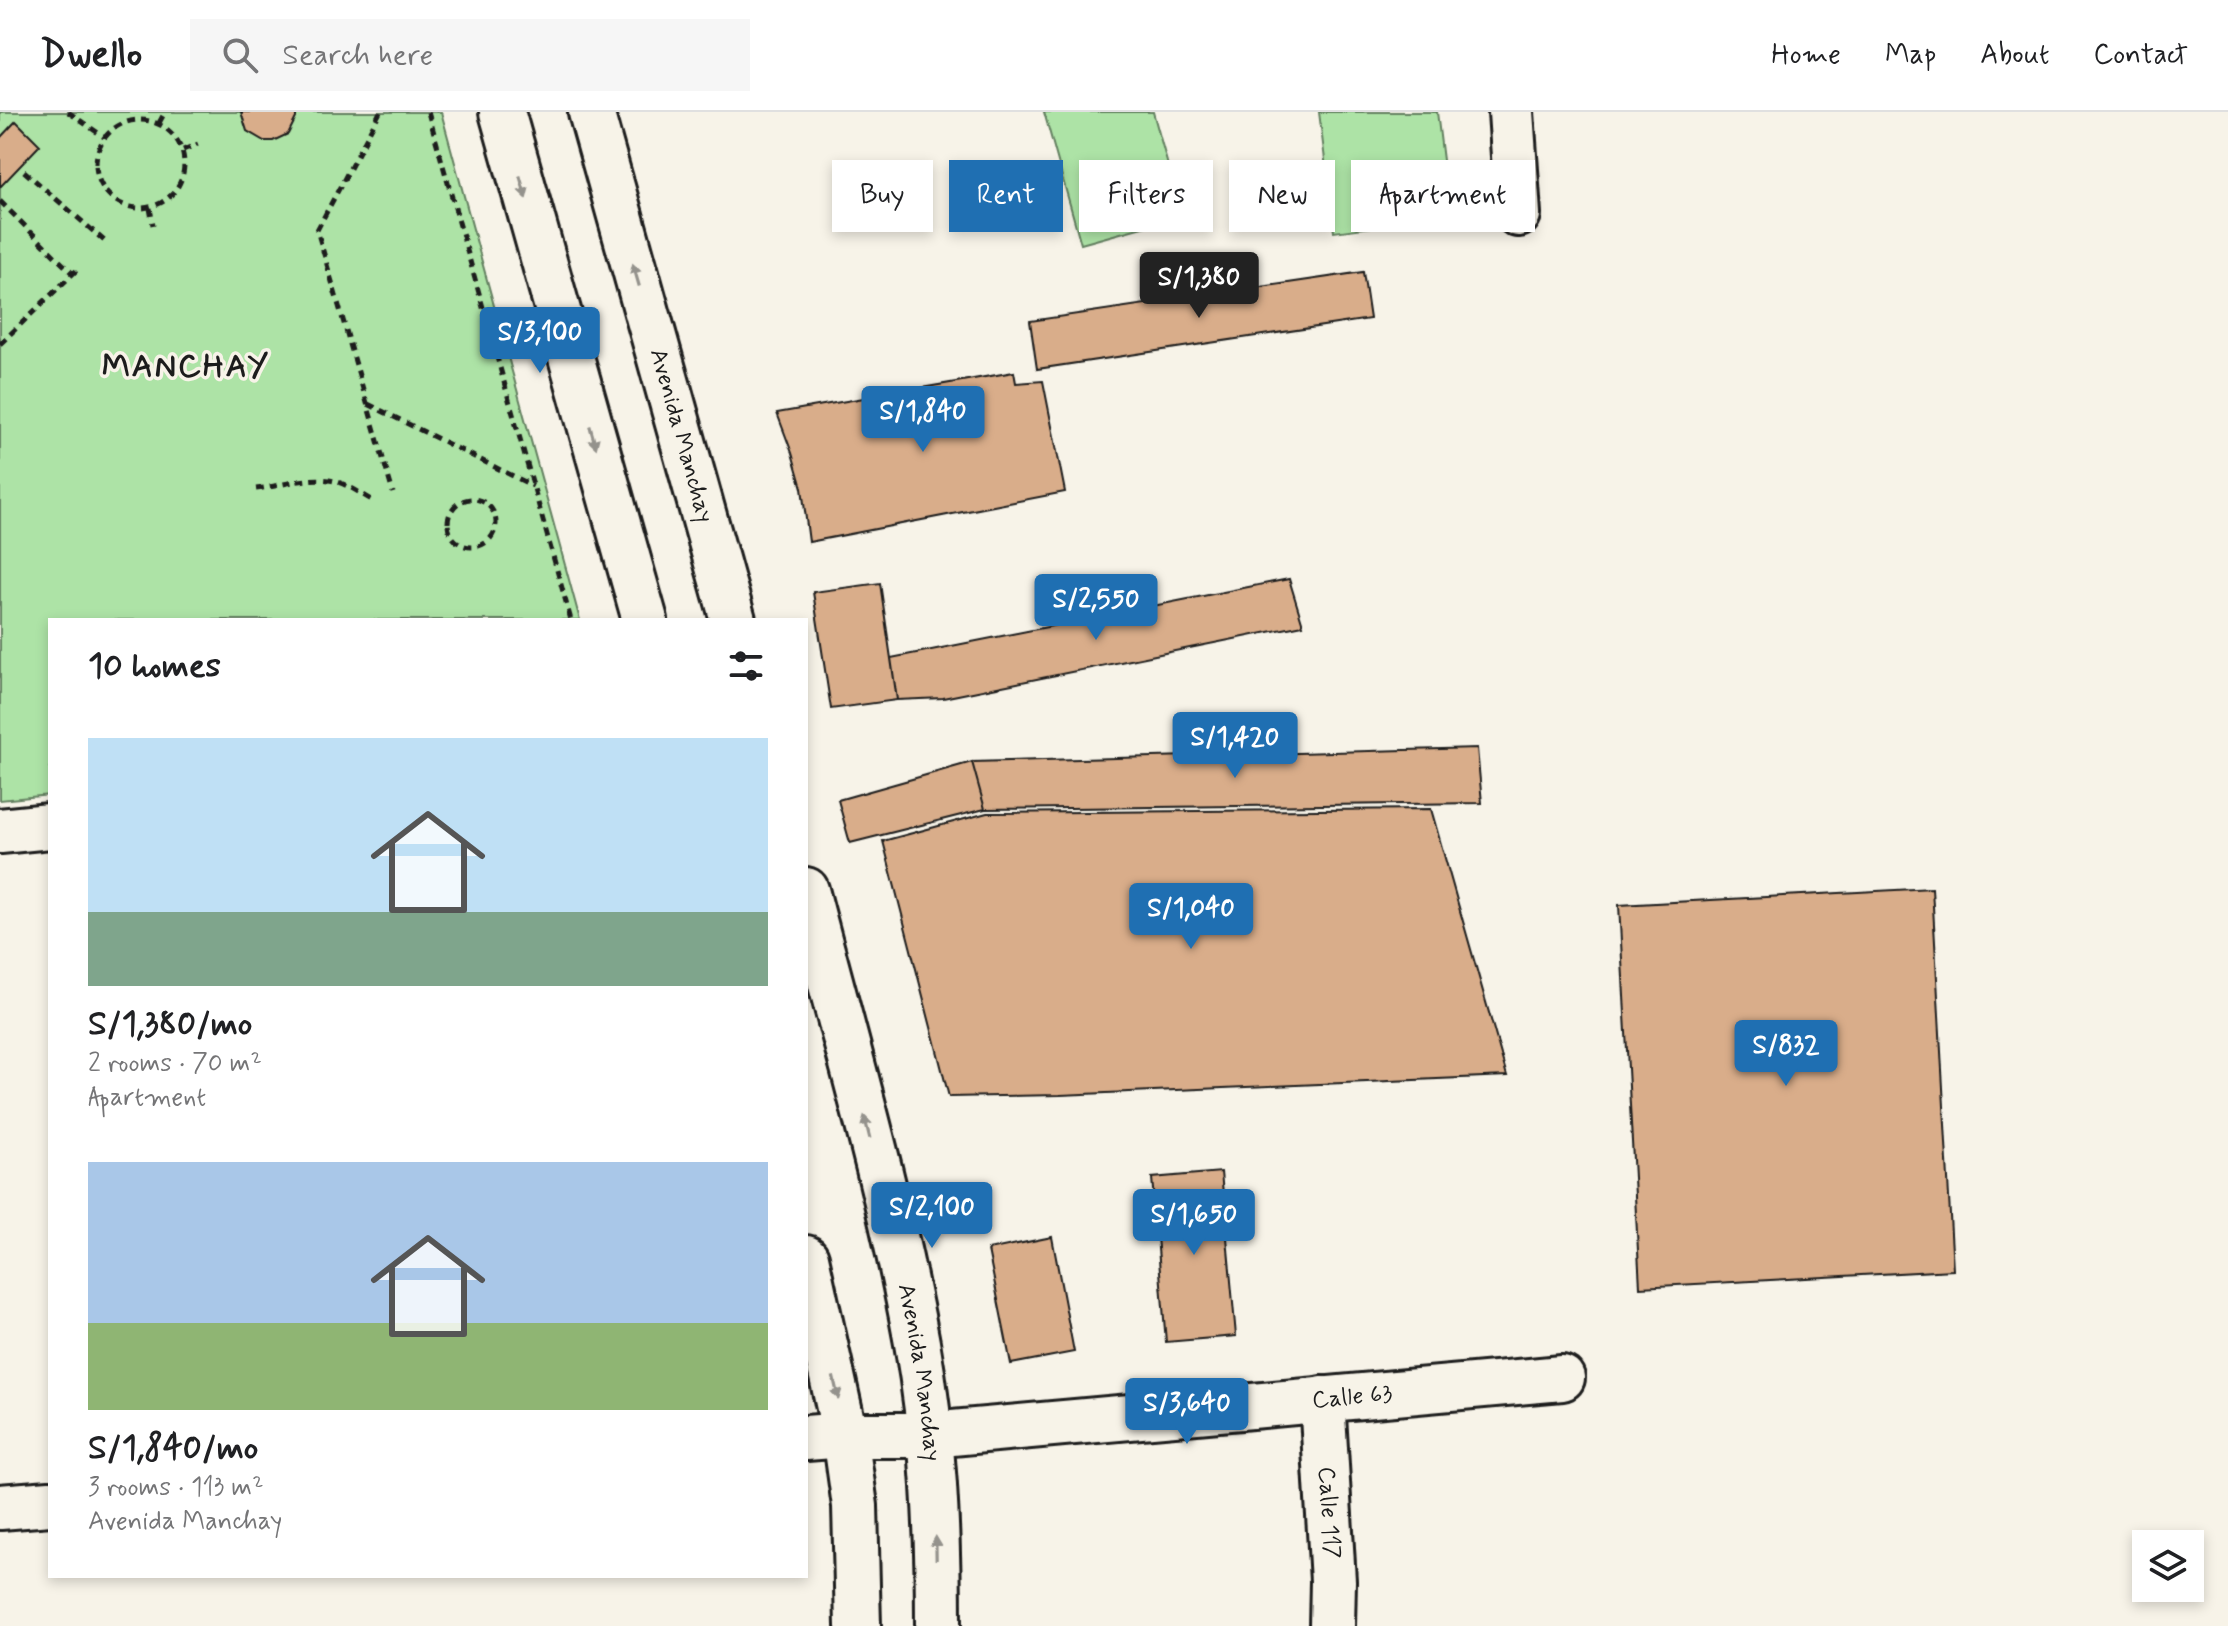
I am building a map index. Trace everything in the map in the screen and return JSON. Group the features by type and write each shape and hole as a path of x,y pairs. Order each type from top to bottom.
{"street":[{"path":"502,112 644,618"},
{"name":"Avenida Manchay","path":"591,112 732,618"},
{"path":"1511,112 1514,160"},
{"path":"0,831 48,826"},
{"name":"Avenida Manchay","path":"808,898 904,1276 917,1345 930,1435 936,1512 938,1626"},
{"path":"808,1276 826,1436 855,1506 858,1626"},
{"name":"Calle 63","path":"826,1436 930,1435 1562,1378"},
{"name":"Calle 117","path":"1322,1399 1332,1566 1332,1626"},
{"path":"0,1507 48,1503"}],"path":[{"path":"68,112 104,137"},
{"path":"159,123 165,112"},
{"path":"380,112 317,230 393,493"},
{"path":"428,112 570,618"},
{"path":"144,119 159,123 174,133 183,150 185,168 180,186 167,200 150,208 119,204 107,194 95,166 97,150 104,137 115,126 129,120 144,119"},
{"path":"183,150 198,144"},
{"path":"24,171 108,244"},
{"path":"0,201 72,273"},
{"path":"150,208 153,225"},
{"path":"0,344 79,268"},
{"path":"367,404 533,486"},
{"path":"256,489 304,479 323,479 341,482 372,500"},
{"path":"473,498 493,509 495,531 486,544 470,547 453,538 447,525 448,517 457,504 473,498"},
{"path":"447,543 453,538"}],"green space":[{"path":"0,112 441,112 579,618 48,618 48,795 0,800"},
{"path":"1044,112 1153,112 1166,160 1079,160 1079,232 1124,232 1081,244 1063,180 1063,160 1057,160"},
{"path":"1319,112 1437,112 1443,160 1351,160 1351,230 1335,232 1335,160 1325,160"}],"building":[{"path":"241,112 296,112 296,118 288,134 273,141 264,141 247,131"},
{"path":"16,121 40,145 0,187 0,138"},
{"path":"1363,272 1370,319 1037,369 1030,321"},
{"path":"1014,372 1016,383 1043,381 1065,492 809,542 802,488 777,413"},
{"path":"1289,579 1303,625 943,698 897,700 891,658"},
{"path":"880,583 897,700 831,709 813,592"},
{"path":"1477,748 1482,803 985,809 972,762"},
{"path":"972,762 985,809 850,843 838,800"},
{"path":"1431,809 1507,1076 949,1097 883,841 987,813"},
{"path":"1932,888 1953,1270 1640,1287 1619,905"},
{"path":"1221,1172 1236,1336 1166,1342 1152,1178"},
{"path":"1052,1237 1074,1352 1011,1364 988,1250"}],"district":[{"name":"MANCHAY","path":"186,367"}]}
